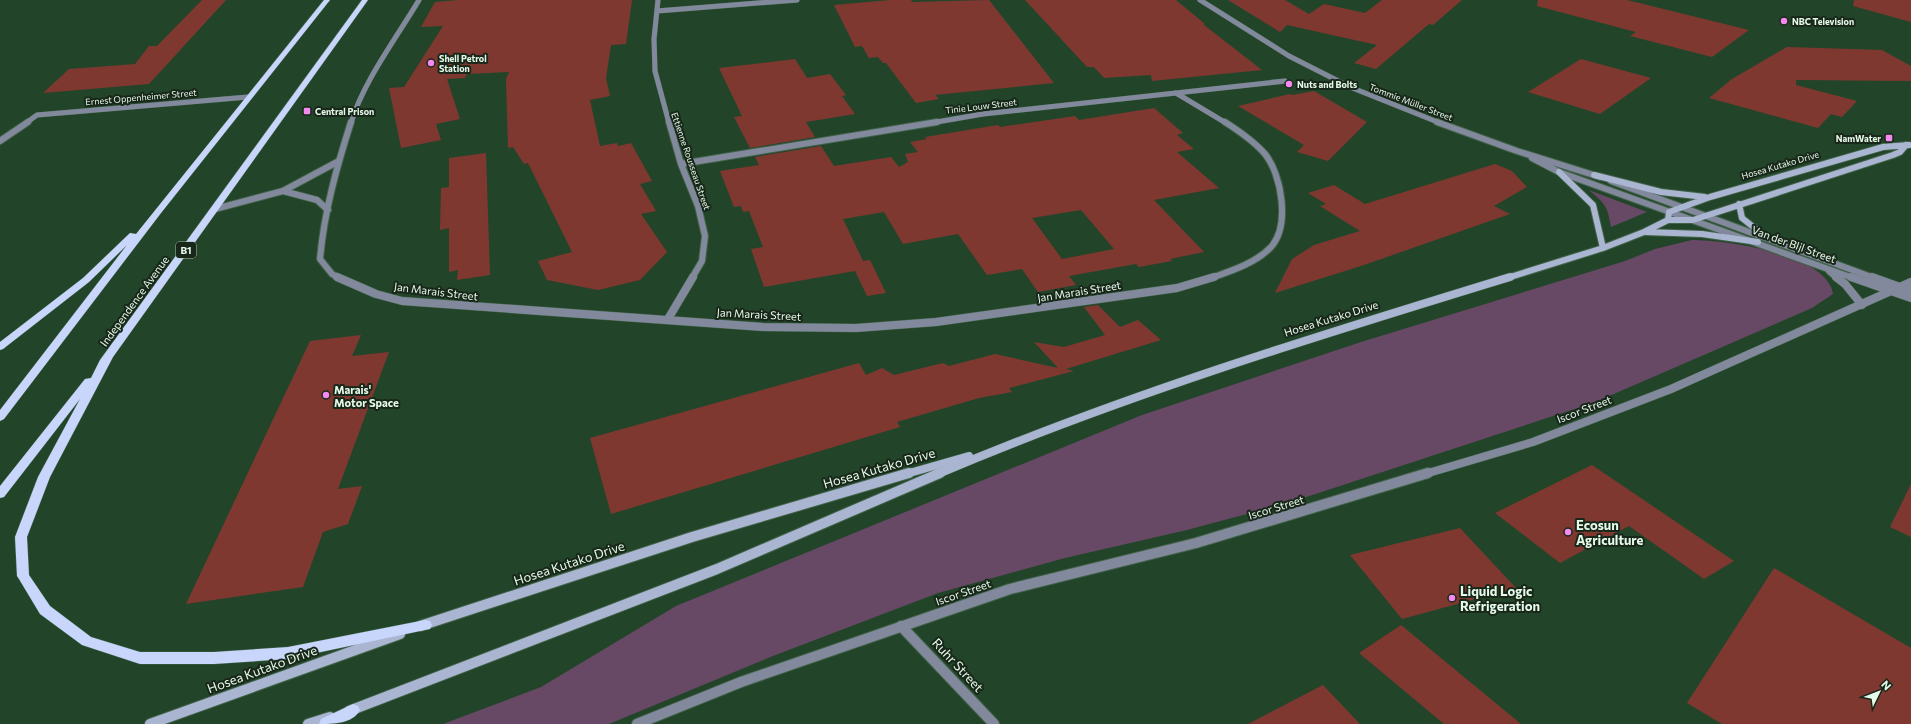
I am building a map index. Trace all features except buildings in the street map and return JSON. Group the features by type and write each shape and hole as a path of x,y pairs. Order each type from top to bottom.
{"main road":[{"path":"0,417 158,211 188,176 248,97 327,0"},
{"name":"Independence Avenue","path":"0,494 108,357 365,0"},
{"name":"Hosea Kutako Drive","path":"1669,212 1710,197 1883,148 1909,145"},
{"name":"Hosea Kutako Drive","path":"308,724 353,710 717,569 1002,447 1184,380 1259,355 1603,248 1644,232 1668,220 1693,220 1706,216 1893,155 1909,145"},
{"path":"1559,172 1593,205 1603,248"},
{"path":"1594,175 1661,192 1710,197"},
{"path":"1739,204 1739,213 1742,218 1767,238"},
{"path":"0,347 86,280 158,211"},
{"path":"1668,220 1669,212"},
{"path":"1644,232 1687,232 1726,236 1758,242"},
{"path":"108,357 44,478 21,537 23,576 45,610 87,641 140,658 214,658 288,652 425,625"},
{"name":"Hosea Kutako Drive","path":"150,724 425,625 692,537 1002,447"},
{"path":"326,724 353,710"}],"street":[{"name":"Jan Marais Street","path":"419,0 370,81 354,112 339,161 322,234 320,259 332,274 376,294 402,301 554,314 668,319 763,327 856,328 936,322 1177,288 1208,279 1262,255 1278,237 1282,210 1279,182 1266,155 1240,132 1176,93"},
{"name":"Ettienne Rousseau Street","path":"658,0 654,39 655,72 681,164 698,206 705,236 702,261 668,319"},
{"path":"657,12 797,0"},
{"name":"Tommie Müller Street","path":"1200,0 1289,56 1350,87 1382,101 1517,150 1594,175 1680,207"},
{"name":"Tinie Louw Street","path":"681,164 983,114 1285,81"},
{"name":"Ernest Oppenheimer Street","path":"0,142 37,114 248,97"},
{"name":"Tommie Müller Street","path":"1517,150 1559,172 1669,212"},
{"path":"215,209 283,191 339,161"},
{"path":"283,191 317,200 328,210"},
{"name":"Van der BIjl Street","path":"1680,207 1901,286 1911,291"},
{"name":"Van der BIjl Street","path":"1669,212 1758,242 1888,291 1911,298"},
{"path":"1818,264 1845,284 1862,305"},
{"name":"Iscor Street","path":"637,724 740,682 1010,589 1196,543 1533,442 1671,388 1862,305 1888,291 1911,282"},
{"name":"Ruhr Street","path":"901,626 994,724"}],"shaded area":[{"path":"1589,190 1647,212 1611,227 1605,206"},
{"path":"1692,240 1727,243 1750,247 1795,259 1814,269 1827,280 1833,294 1812,308 1593,403 1288,503 1187,530 1065,558 938,593 773,656 609,724 443,724 541,687 676,606 1142,415 1361,342 1625,261 1655,249"}],"place":[{"name":"NBC Television","path":"1784,21"},
{"name":"Shell Petrol Station","path":"431,63"},
{"name":"Nuts and Bolts","path":"1289,84"},
{"name":"Central Prison","path":"307,111"},
{"name":"NamWater","path":"1889,138"},
{"name":"Marais' Motor Space","path":"326,395"},
{"name":"Ecosun Agriculture","path":"1568,532"},
{"name":"Liquid Logic Refrigeration","path":"1452,598"}]}
